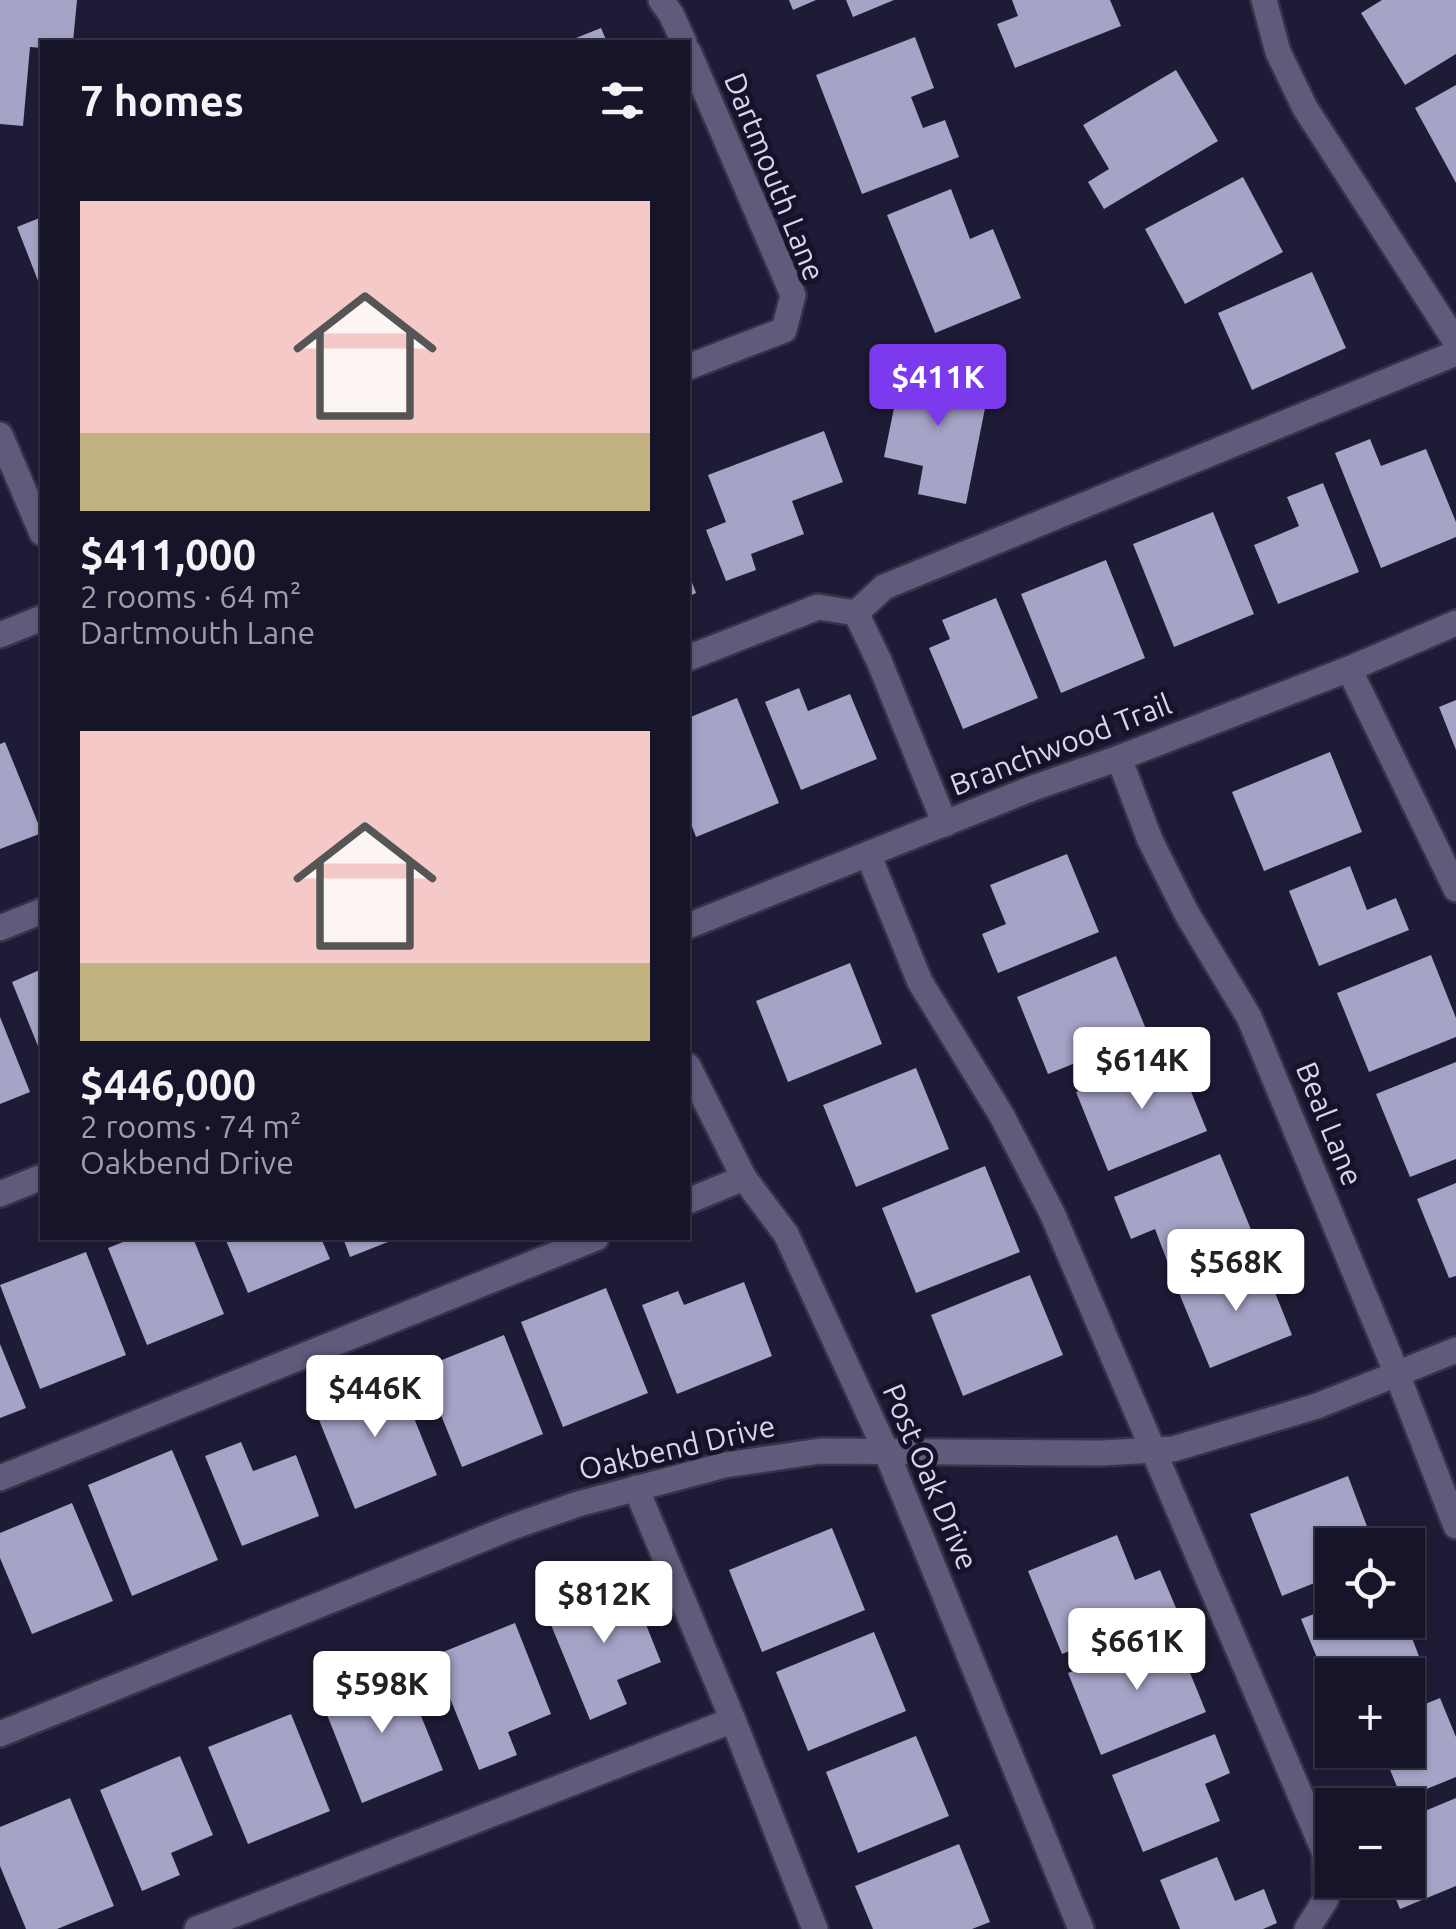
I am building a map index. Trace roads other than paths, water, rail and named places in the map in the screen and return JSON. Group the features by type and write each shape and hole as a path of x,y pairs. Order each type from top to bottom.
{"street":[{"path":"662,0 683,40"},
{"path":"1264,0 1278,52 1306,108 1456,342"},
{"name":"Dartmouth Lane","path":"690,56 793,294 784,330 690,366"},
{"path":"856,613 884,587 1456,354"},
{"path":"0,435 40,528"},
{"path":"690,657 818,607 856,613"},
{"path":"856,613 945,824"},
{"path":"0,636 40,619"},
{"name":"Branchwood Trail","path":"690,925 1033,788 1349,669 1456,623"},
{"path":"1349,669 1456,889"},
{"name":"Beal Lane","path":"1119,758 1158,855 1187,914 1250,1016 1456,1526"},
{"path":"868,854 920,982 1002,1116 1052,1212 1325,1853 1326,1898 1307,1929"},
{"path":"0,928 40,912"},
{"name":"Post Oak Drive","path":"690,1070 744,1178 786,1234 886,1451 1081,1929"},
{"path":"690,1200 744,1178"},
{"path":"0,1194 40,1179"},
{"path":"0,1478 591,1240"},
{"name":"Oakbend Drive","path":"0,1734 512,1527 578,1504 725,1464 821,1451 1102,1453 1173,1449 1317,1406 1456,1350"},
{"path":"636,1488 815,1929"},
{"path":"197,1929 732,1720"}]}
